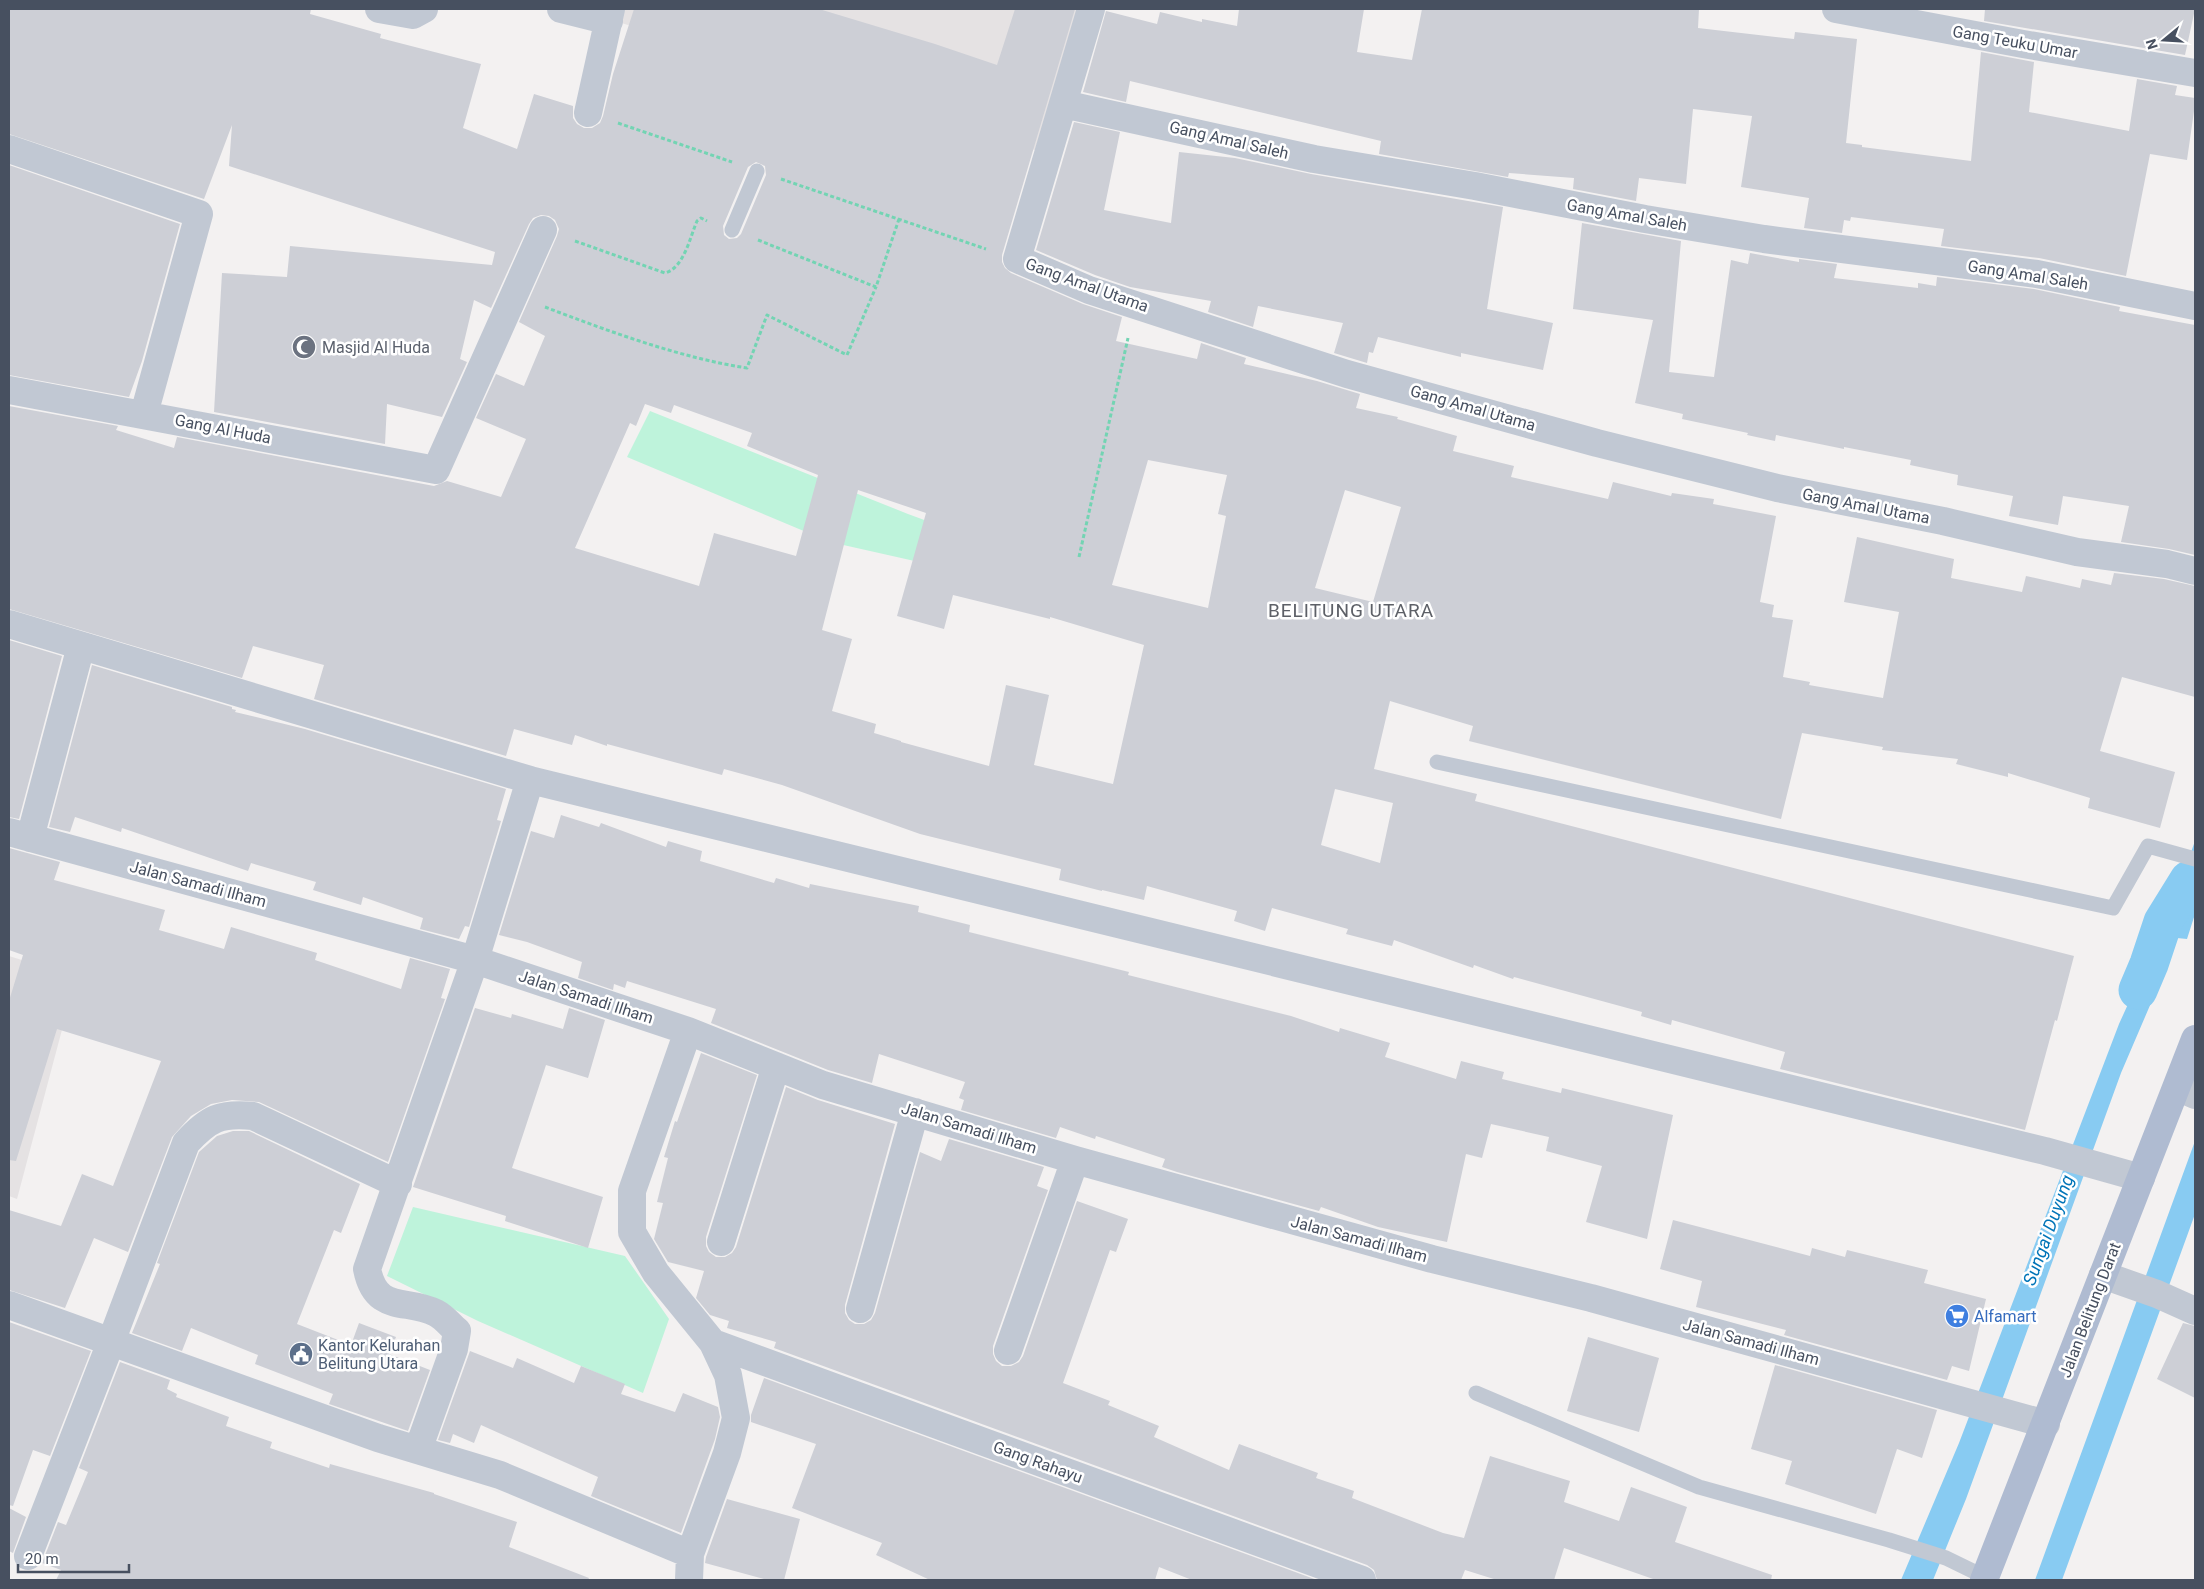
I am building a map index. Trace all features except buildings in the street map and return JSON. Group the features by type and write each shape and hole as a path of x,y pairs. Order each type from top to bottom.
{"main road":[{"name":"Jalan Belitung Darat","path":"1987,1579 2141,1178 2186,1091 2195,1039"}],"street":[{"path":"379,9 413,15 424,9"},
{"path":"561,9 610,15 588,113"},
{"name":"Gang Amal Utama","path":"1091,9 1017,259 1089,290 1347,374 1597,443 1739,479 2077,552 2167,564 2195,571"},
{"name":"Gang Teuku Umar","path":"1836,9 2023,44 2195,72"},
{"name":"Gang Amal Saleh","path":"1063,104 1314,159 1475,186 1644,219 1764,239 2037,274 2195,306"},
{"path":"9,149 199,214 144,414"},
{"path":"516,296 543,230"},
{"name":"Gang Al Huda","path":"9,390 436,470 516,296"},
{"path":"9,624 530,780 2045,1151 2141,1178"},
{"path":"19,835 81,646"},
{"path":"418,1450 454,1349 457,1331 435,1313 392,1302 379,1295 370,1283 367,1269 475,960 530,780"},
{"name":"Jalan Samadi Ilham","path":"19,835 475,960 688,1031 824,1085 1075,1160 1422,1256 1591,1298 2046,1424"},
{"path":"9,1305 378,1438 500,1475 689,1567 727,1453 736,1418 728,1375 714,1344 656,1273 632,1232 632,1191 688,1031"},
{"path":"721,1242 776,1066"},
{"path":"860,1309 916,1112"},
{"path":"28,1556 112,1342 186,1143 202,1126 215,1118 232,1114 253,1116 398,1184"},
{"path":"1008,1351 1075,1160"},
{"path":"2103,1276 2195,1311"},
{"name":"Gang Rahayu","path":"714,1344 1362,1580"}],"lane":[{"path":"732,230 757,171"},
{"path":"1437,762 2114,908 2148,846 2195,859"},
{"path":"1476,1393 1699,1487 1889,1540 1946,1558 1987,1579"}],"path":[{"path":"588,113 1017,259"},
{"path":"516,296 584,322 715,363 747,368 767,314 847,355 876,287"},
{"path":"1079,557 1136,304"}],"shaded area":[{"path":"618,9 1081,9 1035,150 615,21"},
{"path":"9,956 76,977 17,1199 9,1196"}],"green space":[{"path":"650,411 908,514 1055,568 1044,590 830,542 627,457"},
{"path":"413,1207 625,1256 669,1319 643,1393 478,1321 387,1276"}],"water":[{"path":"2195,841 2195,914 2187,939 2167,937 2159,963 2166,968 2121,1073 1966,1499 1933,1580 1901,1580 1959,1443 2119,1024 2168,916"},
{"path":"2195,1141 2195,1214 2062,1580 2035,1580"}],"waterway":[{"name":"Sungai Duyung","path":"2138,990 2163,922 2189,880"}],"place":[{"name":"Masjid Al Huda","path":"304,347"},
{"name":"Alfamart","path":"1957,1316"},
{"name":"Kantor Kelurahan Belitung Utara","path":"301,1354"}],"district":[{"name":"BELITUNG UTARA","path":"1351,610"}]}
